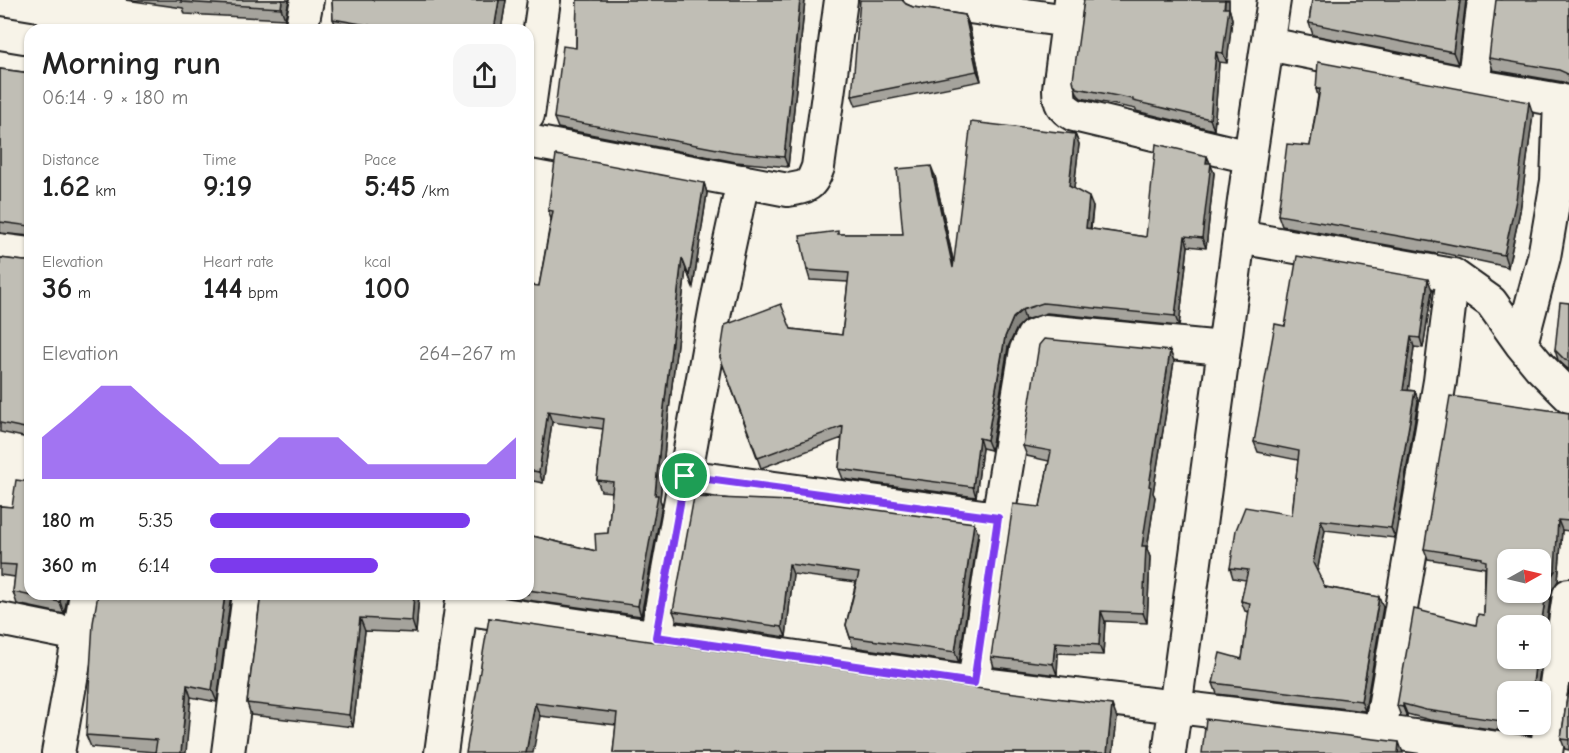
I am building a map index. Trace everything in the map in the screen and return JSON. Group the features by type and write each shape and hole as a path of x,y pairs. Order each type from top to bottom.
{"street":[{"path":"302,24 307,0"},
{"path":"534,69 544,0"},
{"path":"534,142 789,190 804,188 812,182 818,167 841,0"},
{"path":"920,0 1070,11 1059,89 1059,99 1063,109 1074,115 1250,158"},
{"path":"1169,753 1223,348 1274,0"},
{"path":"1473,85 1484,0"},
{"path":"0,33 24,37"},
{"path":"1268,45 1564,105 1557,181 1544,257 1521,344"},
{"path":"656,637 716,306 743,182"},
{"path":"1239,237 1453,275 1491,302 1540,368 1569,396"},
{"path":"0,250 24,253"},
{"path":"1380,731 1440,381 1453,275"},
{"path":"974,683 1026,350 1033,336 1045,331 1223,348"},
{"path":"685,476 998,518"},
{"path":"1546,753 1569,595"},
{"path":"58,753 85,600"},
{"path":"228,753 248,600"},
{"path":"441,753 462,601 656,637 974,683 1380,731 1531,753"},
{"path":"0,619 79,635"}],"building":[{"path":"181,0 282,0 281,8 181,2"},
{"path":"332,0 499,0 495,24 361,24 333,19"},
{"path":"577,0 800,0 784,157 733,152 554,118 563,46 576,48"},
{"path":"860,0 902,0 913,7 965,15 977,71 852,96"},
{"path":"1084,0 1225,0 1224,8 1229,8 1223,53 1216,52 1210,119 1133,101 1133,99 1077,88 1073,80"},
{"path":"1312,0 1460,0 1453,52 1309,23"},
{"path":"1496,0 1569,0 1569,77 1559,70 1489,58"},
{"path":"1318,62 1529,102 1516,200 1504,255 1278,215 1287,144 1310,146 1320,89 1316,89"},
{"path":"0,69 24,72 24,225 0,222"},
{"path":"971,122 1075,134 1069,186 1089,197 1086,228 1146,237 1156,144 1207,156 1206,163 1211,163 1202,238 1185,236 1175,316 1043,303 1022,310 1013,318 1005,337 987,440 979,438 973,487 839,469 843,426 758,458 720,357 725,325 781,304 791,329 842,335 849,273 807,270 800,236 838,231 838,234 903,234 897,169 931,166 953,268"},
{"path":"556,155 704,183 689,276 682,258 662,424 655,495 658,495 638,606 534,591 534,536 596,551 595,534 608,533 613,482 597,480 604,419 548,411 539,472 534,471 534,285 539,286 553,211 548,210"},
{"path":"1297,256 1428,279 1420,338 1411,337 1403,390 1415,391 1391,528 1321,520 1313,563 1325,587 1379,597 1361,701 1213,683 1220,653 1242,659 1250,603 1241,601 1248,570 1230,568 1236,530 1245,507 1292,515 1299,451 1254,442 1275,324 1285,326"},
{"path":"0,258 24,261 24,428 0,423"},
{"path":"1560,302 1569,303 1569,361 1555,350"},
{"path":"1044,339 1170,351 1142,546 1146,546 1143,613 1101,611 1099,645 1055,642 1053,664 991,657 1013,504 1040,507 1051,451 1023,446 1039,345"},
{"path":"1450,396 1569,413 1569,521 1558,520 1555,571 1551,577 1551,549 1497,549 1497,603 1545,603 1543,615 1497,615 1497,669 1535,669 1533,681 1497,681 1497,720 1426,710 1403,704 1403,707 1397,706 1414,609 1476,625 1478,614 1484,615 1486,561 1482,558 1424,549"},
{"path":"16,480 24,481 24,594 13,592 16,565 0,564 0,506 12,507"},
{"path":"694,497 816,502 974,523 955,652 850,637 846,625 859,573 789,564 782,627 673,611"},
{"path":"97,600 224,600 212,690 187,685 181,753 155,753 157,740 86,735 93,623"},
{"path":"260,600 414,600 412,621 360,618 349,715 247,703"},
{"path":"489,618 967,687 1112,705 1107,753 613,753 617,713 535,703 526,753 466,753"},
{"path":"1569,684 1569,740 1561,739"},
{"path":"1206,719 1399,742 1398,753 1202,753"}],"route":[{"path":"685,476 998,518 974,683 656,637 685,476"}]}
